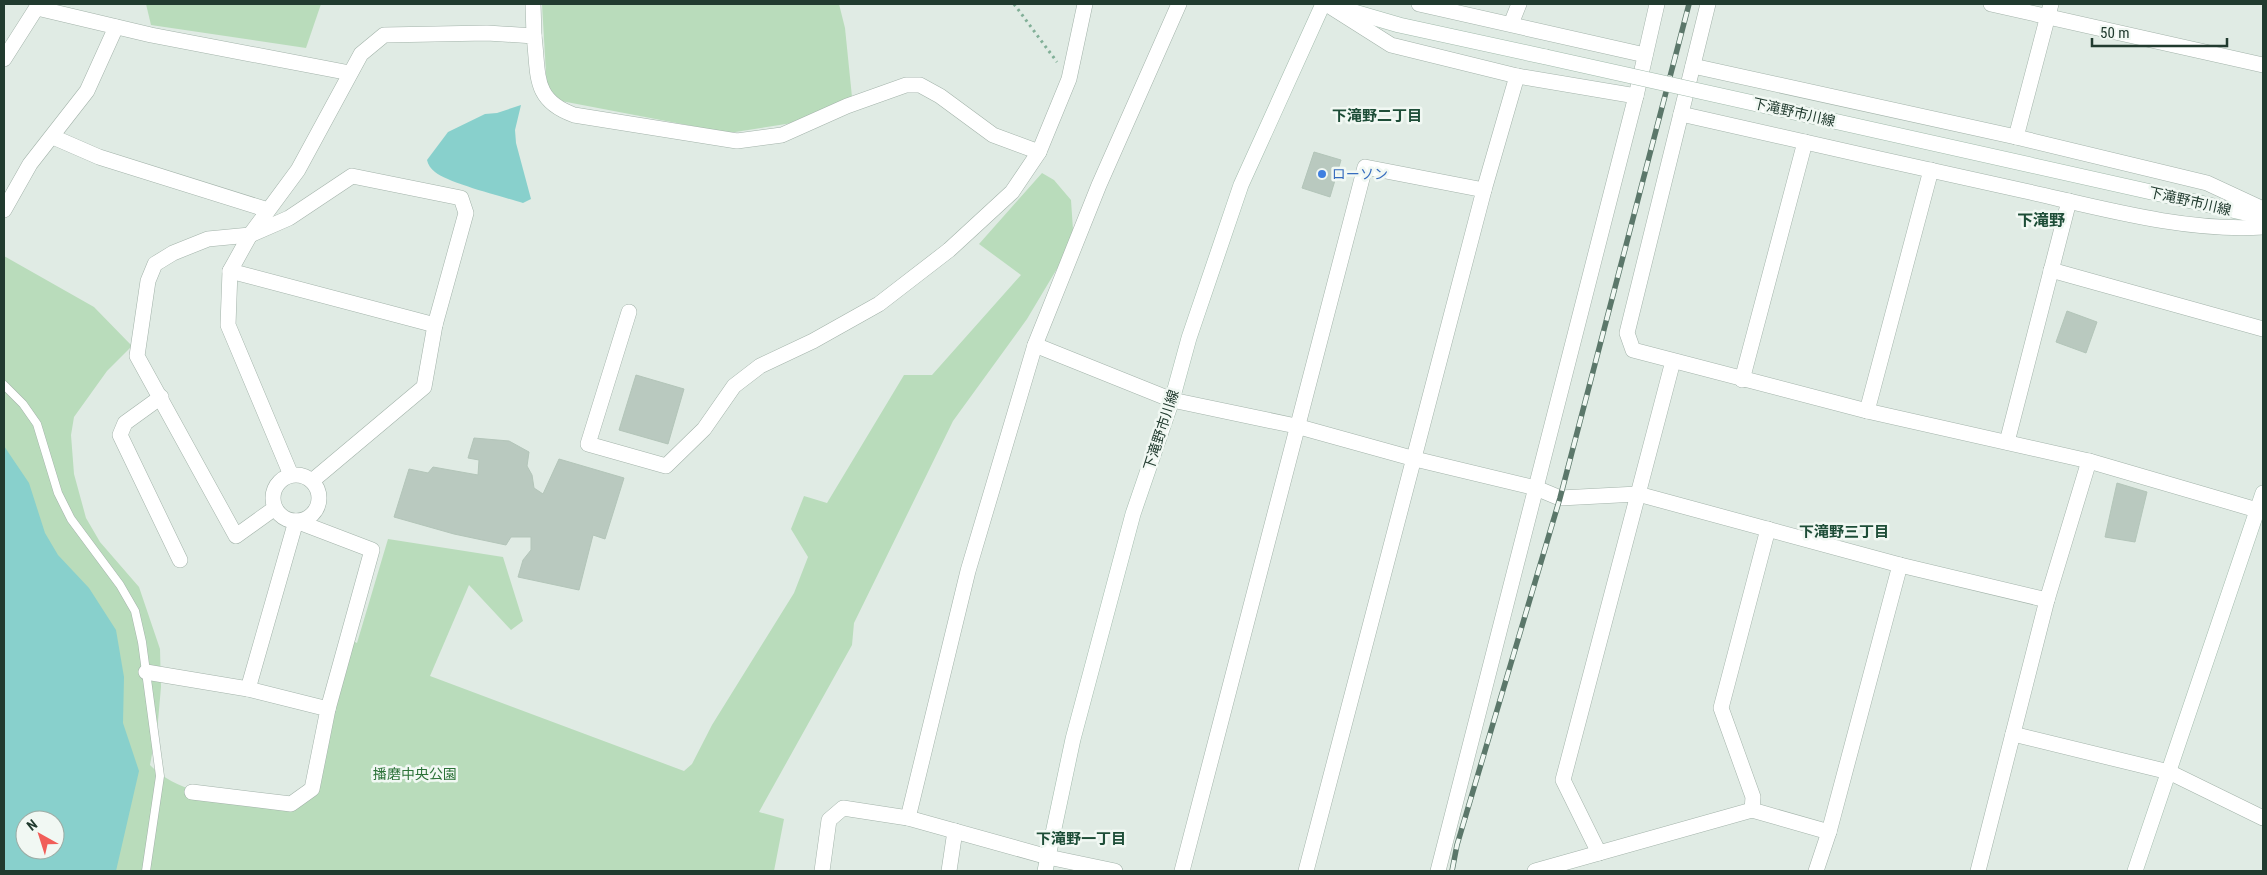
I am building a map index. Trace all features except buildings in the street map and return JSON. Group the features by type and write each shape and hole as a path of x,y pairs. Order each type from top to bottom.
{"street":[{"path":"533,4 534,36 541,91 557,109 574,115 737,141 782,135 847,106 906,85 920,85 940,96 993,135 1039,152"},
{"path":"629,312 588,444 666,466 704,429 734,386 760,366 821,336 879,304 949,250 1012,192 1039,152 1069,79 1085,4"},
{"path":"908,818 968,571 1034,345 1099,185 1179,4"},
{"path":"1325,4 1391,45 1516,76 1636,96"},
{"name":"下滝野市川線","path":"1046,864 1073,739 1128,533 1172,400 1189,338 1241,185 1325,4 1399,25 2263,217"},
{"path":"1420,4 1645,55"},
{"path":"1511,24 1519,4"},
{"path":"1438,871 1636,96 1657,4"},
{"path":"1708,4 1627,333 1633,350 1742,380 2089,461 2257,510"},
{"path":"1991,4 2050,10 2263,65"},
{"path":"4,59 38,6 116,27 350,73"},
{"path":"2016,137 2050,10"},
{"path":"4,210 30,164 53,137 87,91 116,27"},
{"path":"291,475 228,325 230,271 250,235 298,170 361,54 384,35 487,33 534,36"},
{"path":"1694,66 2016,137 2207,183 2263,209"},
{"path":"1306,871 1484,190 1516,76"},
{"path":"1682,114 2068,201 2187,224 2231,229 2263,227"},
{"path":"53,137 99,157 268,210"},
{"path":"1742,380 1805,142"},
{"path":"1182,871 1296,426 1365,167 1484,190"},
{"path":"1867,410 1931,170"},
{"path":"275,508 236,536 137,356 148,281 155,264 208,239 250,235 289,218 352,176 461,198 466,213 435,325 424,387 312,481"},
{"path":"2007,442 2068,201"},
{"path":"2051,270 2263,329"},
{"path":"230,271 435,325"},
{"path":"1034,345 1172,400 1296,426 1415,459 1536,488 1560,498 1638,494 1900,565 2046,600"},
{"path":"1599,853 1563,780 1673,361"},
{"path":"161,397 125,423 120,435 180,560"},
{"path":"1978,871 2046,600 2089,461"},
{"path":"192,792 291,804 312,789 328,709 372,550 296,521 283,518 275,508 272,498 275,488 281,479 291,475 302,475 312,481 317,488 318,506 313,514 305,519 296,521"},
{"path":"2135,871 2263,493"},
{"path":"248,689 296,521"},
{"path":"1752,810 1753,797 1721,708 1768,529"},
{"path":"1816,871 1829,832 1900,565"},
{"path":"146,672 248,689 328,709"},
{"path":"2013,734 2169,772 2263,818"},
{"path":"822,871 829,820 843,808 908,818 955,831 1046,864 1115,871"},
{"path":"1535,871 1752,810 1829,832"},
{"path":"949,871 955,831"}],"lane":[{"path":"4,385 23,404 37,424 58,492 70,519 120,585 135,611 142,642 160,776 146,871"}],"path":[{"path":"1014,4 1069,79"}],"green space":[{"path":"146,4 321,4 306,48 151,25"},
{"path":"542,4 839,4 845,28 852,97 792,123 729,133 556,100 547,91"},
{"name":"播磨中央公園","path":"1042,173 1054,180 1071,200 1073,230 1064,257 1027,319 953,421 854,623 852,645 759,812 784,819 774,871 4,871 4,256 94,307 132,346 107,371 74,417 71,435 74,474 86,518 100,542 139,587 160,649 161,687 158,721 150,765 179,785 197,791 235,798 291,804 312,789 349,639 357,643 388,539 503,557 523,621 511,630 469,585 430,676 684,771 692,764 712,725 794,593 808,557 791,529 804,496 827,503 904,375 932,375 1021,275 979,244"}],"water":[{"path":"521,105 515,130 516,143 531,199 523,203 452,181 435,172 428,164 427,160 448,132 485,114 497,113"},
{"path":"4,446 29,483 45,533 58,555 89,588 116,630 124,677 123,723 139,771 116,871 4,871"}],"railway":[{"path":"1452,871 1457,845 1560,498 1689,4"}],"place":[{"name":"ローソン","path":"1322,174"}],"district":[{"name":"下滝野二丁目","path":"1377,116"},
{"name":"下滝野","path":"2041,220"},
{"name":"下滝野三丁目","path":"1844,532"},
{"name":"下滝野一丁目","path":"1081,839"}]}
